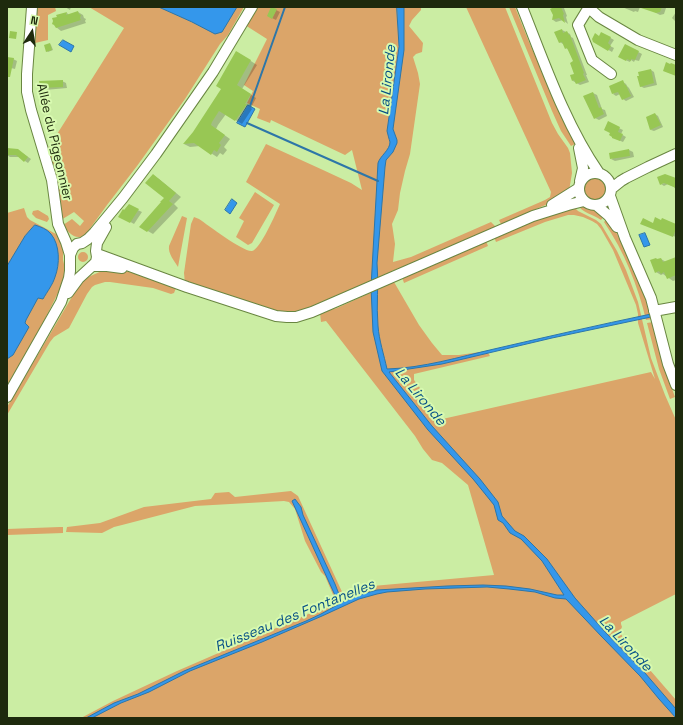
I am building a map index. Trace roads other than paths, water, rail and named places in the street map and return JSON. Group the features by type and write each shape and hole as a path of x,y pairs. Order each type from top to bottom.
{"street":[{"name":"Allée du Pigeonnier","path":"32,7 27,92 52,180 58,224 66,242 70,257"},
{"path":"61,302 69,278 70,257 73,248 88,239 94,233 123,198 156,154 213,72 252,7"},
{"path":"522,7 559,99 577,138 590,161 609,180 610,193 625,238 650,298 668,364 676,385"},
{"path":"611,74 592,60 578,25 589,7 599,17 638,40 676,55"},
{"path":"577,138 583,168 580,196 584,201 596,205 608,199 610,193 621,180 676,154"},
{"path":"533,216 564,198 580,185 585,176 588,174 595,172 619,176 645,168"},
{"path":"7,397 61,302 79,278 96,260 97,243 100,236 123,198"},
{"path":"62,234 69,239 90,245 96,253 153,275 258,311 276,316 296,317 312,312 364,290 533,216 584,201"},
{"path":"596,205 609,216 625,238"},
{"path":"70,257 72,263 76,267 83,270 107,266 119,267 153,275"},
{"path":"654,311 676,307"}],"water":[{"path":"159,7 237,7 222,32 215,34"},
{"path":"397,7 404,7 404,50 393,129 397,143 393,152 386,160 377,263 378,326 380,342 387,369 414,367 441,362 651,314 651,317 552,338 442,364 389,372 432,426 480,479 498,502 502,516 515,531 524,536 547,559 575,598 606,633 645,673 676,709 676,718 640,676 566,599 555,598 535,592 487,587 387,592 359,599 262,642 190,671 149,692 121,703 92,718 86,718 114,703 138,694 184,671 306,621 339,604 292,501 295,499 301,507 303,515 342,602 377,590 447,586 506,586 564,595 542,561 521,539 510,533 503,523 498,520 494,505 473,479 428,430 382,371 373,332 371,287 378,163 390,145 387,131 399,47"},
{"path":"63,40 74,46 71,52 59,45"},
{"path":"248,105 255,109 245,127 237,123"},
{"path":"232,199 237,203 230,214 225,210"},
{"path":"35,225 48,231 54,238 58,249 57,272 43,299 38,298 25,323 29,327 13,355 7,359 7,266 25,236"},
{"path":"645,233 650,245 644,247 639,235"}],"waterway":[{"path":"250,106 285,7"},
{"path":"247,123 378,181"}],"water label":[{"name":"La Lironde","path":"388,80"},
{"name":"La Lironde","path":"420,397"},
{"name":"Ruisseau des Fontanelles","path":"295,616"},
{"name":"La Lironde","path":"625,644"}]}
